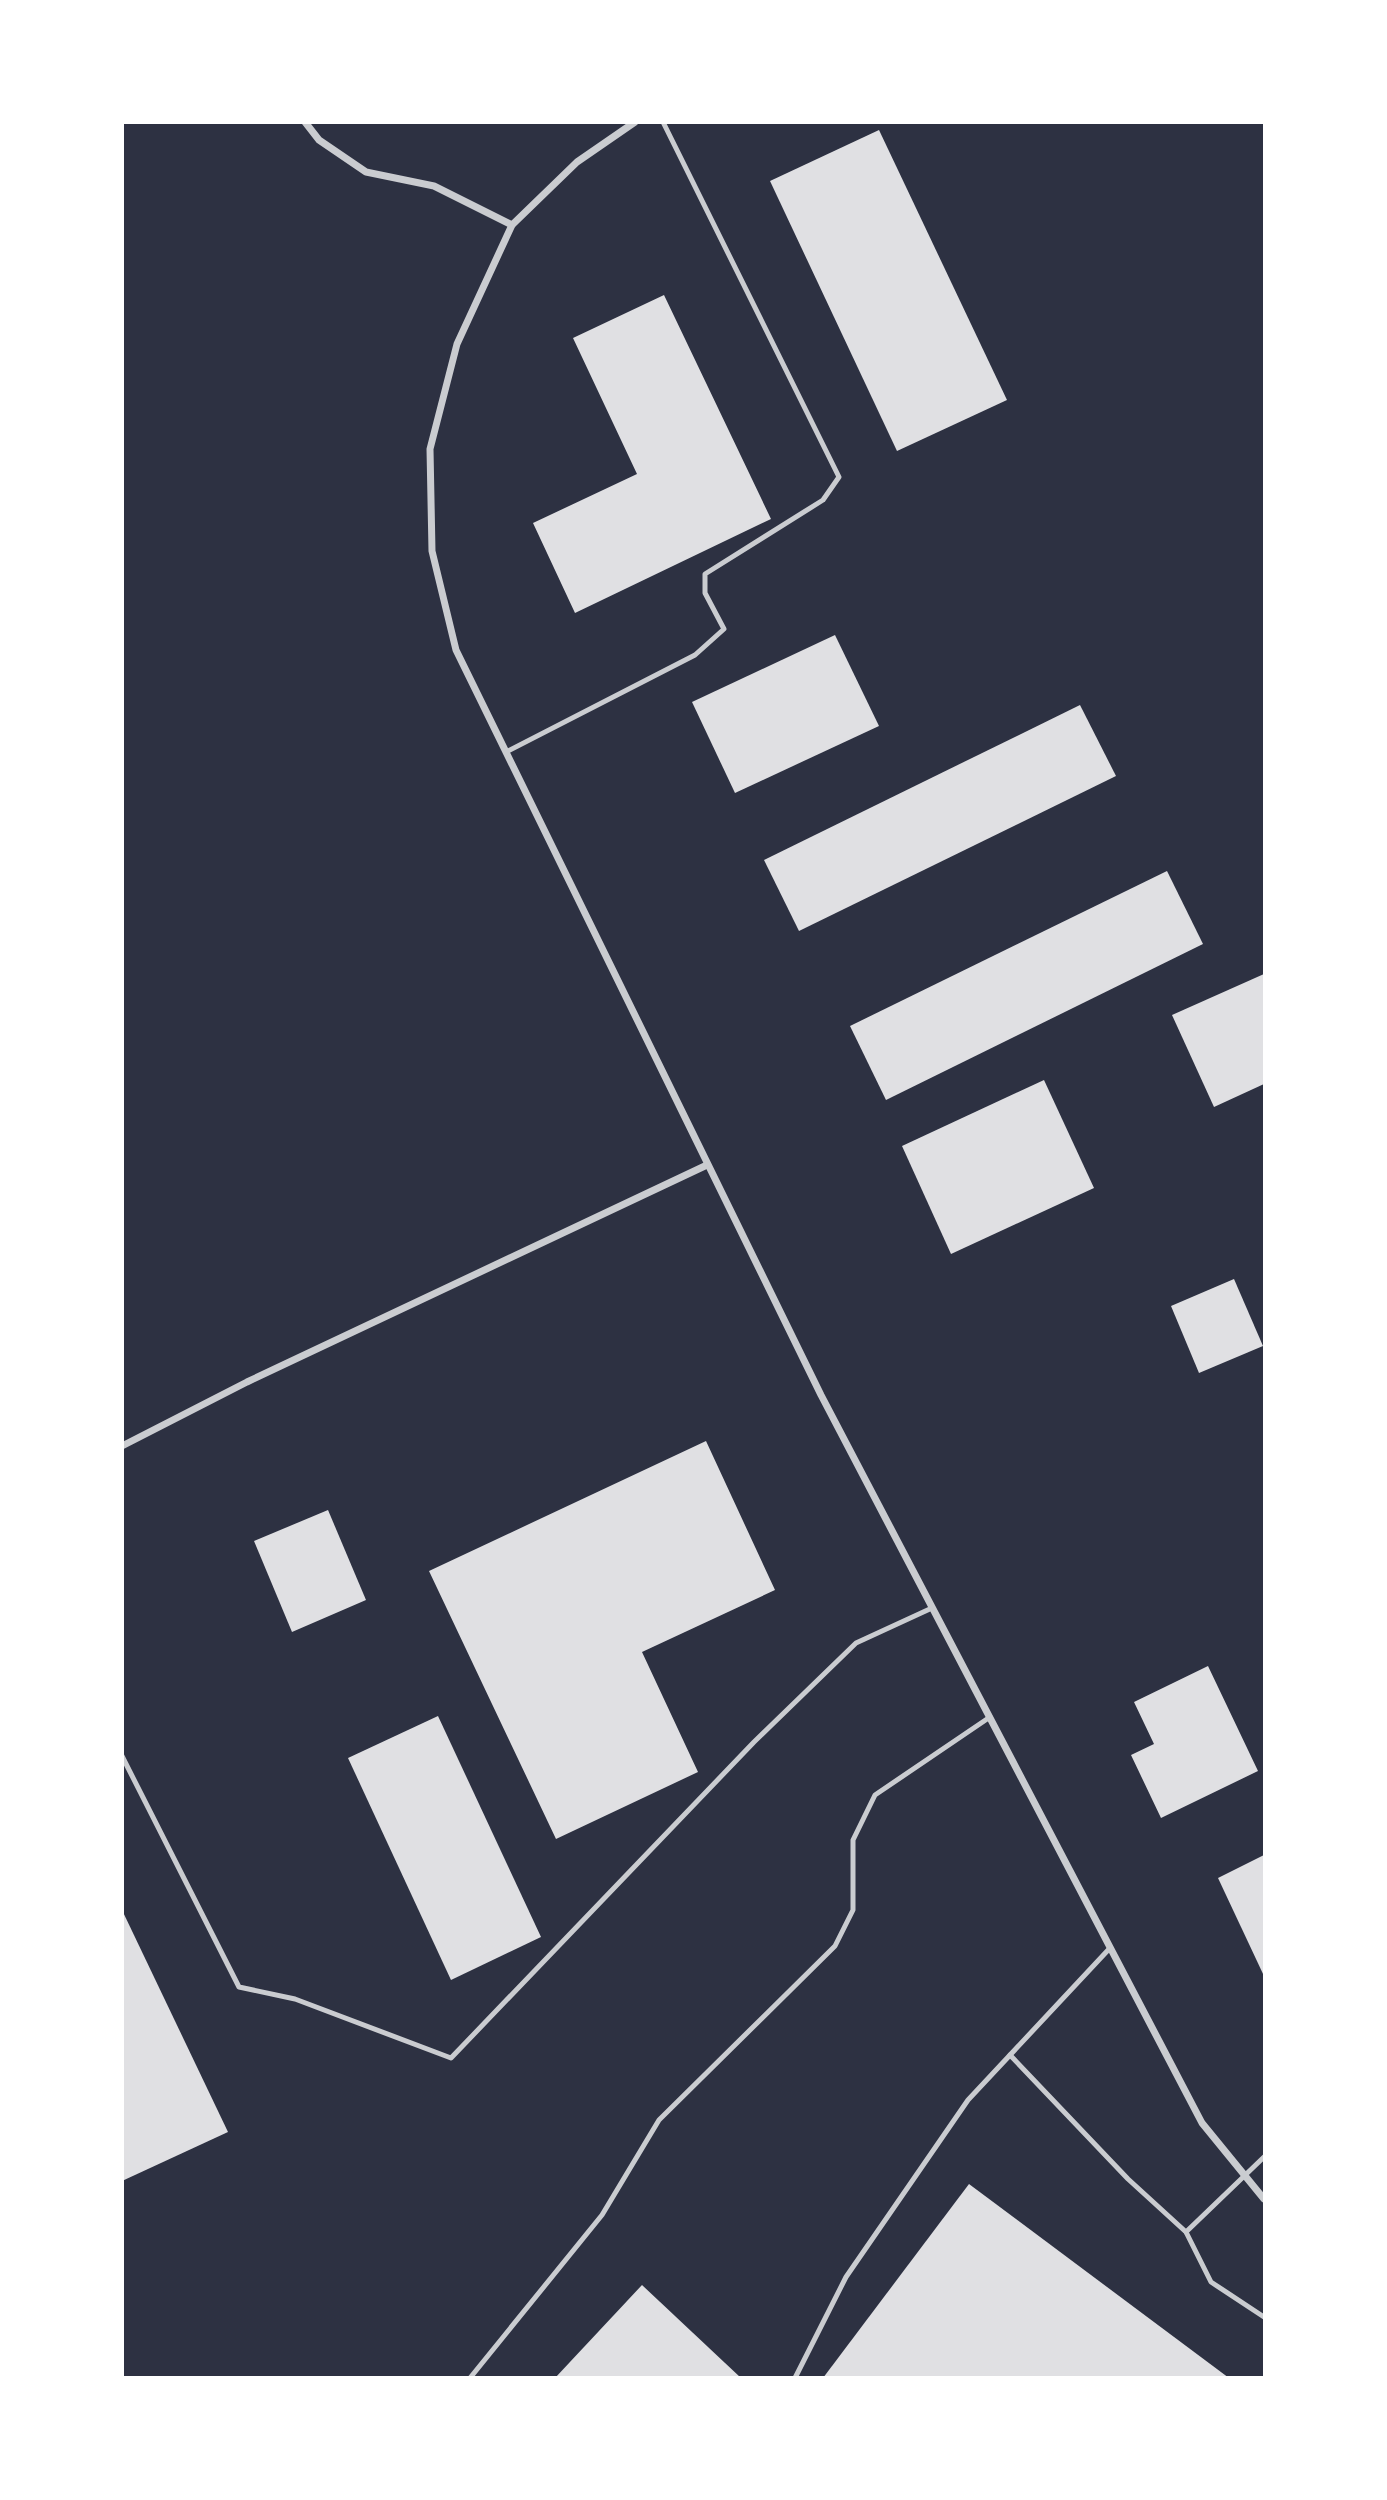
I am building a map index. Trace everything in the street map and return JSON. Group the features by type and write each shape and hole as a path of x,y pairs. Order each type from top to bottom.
{"street":[{"path":"305,122 319,139 366,172 434,186 512,225"},
{"path":"635,122 577,162 512,225 457,344 430,449 432,551 453,638 506,752 821,1395 1202,2123 1265,2199"},
{"path":"122,1446 247,1382 707,1165"}],"lane":[{"path":"506,752 695,656 724,629 705,593 705,573 823,500 839,477 663,122"},
{"path":"122,1756 239,1987 295,1998 451,2058 754,1742 856,1643 932,1608"},
{"path":"470,2378 602,2215 659,2120 835,1946 853,1910 853,1840 876,1796 989,1717"},
{"path":"795,2378 846,2277 968,2100 1110,1948"},
{"path":"1010,2055 1128,2179 1186,2232 1211,2282 1265,2317"},
{"path":"1186,2232 1244,2174 1265,2157"}],"building":[{"path":"879,130 1007,400 897,451 770,181"},
{"path":"664,295 771,519 575,613 533,523 637,474 573,338"},
{"path":"835,635 879,726 735,793 692,702"},
{"path":"1080,705 1116,776 799,931 764,860"},
{"path":"1167,871 1203,944 886,1100 850,1026"},
{"path":"1264,974 1264,1084 1214,1107 1172,1015"},
{"path":"1044,1080 1094,1188 951,1254 902,1146"},
{"path":"1234,1279 1263,1346 1199,1373 1171,1306"},
{"path":"706,1441 775,1590 642,1652 698,1772 556,1839 429,1571"},
{"path":"328,1510 366,1600 292,1632 254,1541"},
{"path":"1208,1666 1258,1771 1161,1818 1131,1755 1154,1744 1134,1702"},
{"path":"438,1716 541,1937 451,1980 348,1758"},
{"path":"1264,1855 1264,1976 1218,1878"},
{"path":"122,1910 228,2132 122,2181"},
{"path":"969,2184 1229,2378 823,2378"},
{"path":"642,2285 741,2378 555,2378"}]}
